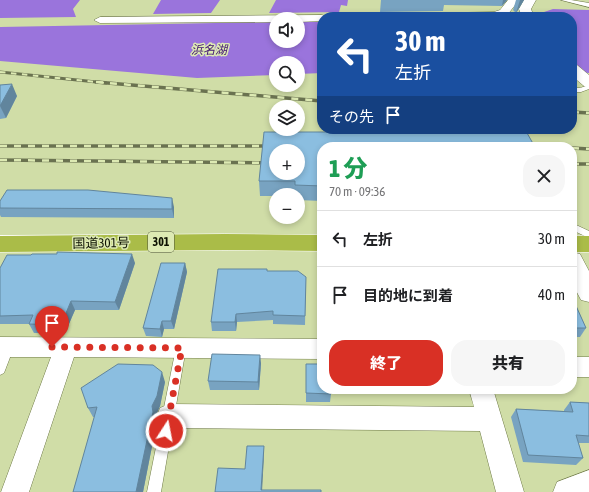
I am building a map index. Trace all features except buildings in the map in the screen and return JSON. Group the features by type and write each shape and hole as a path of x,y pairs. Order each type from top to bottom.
{"highway":[{"name":"国道301号","path":"0,244 225,242 317,243"},
{"path":"577,244 589,244"}],"street":[{"path":"504,12 514,0"},
{"path":"526,12 525,9 530,0"},
{"path":"100,20 317,18"},
{"path":"577,73 589,83"},
{"path":"577,270 589,293"},
{"path":"4,347 317,349"},
{"path":"15,492 66,347"},
{"path":"577,367 589,367"},
{"path":"482,394 510,492"},
{"path":"169,416 490,419"},
{"path":"567,492 589,484"}],"lane":[{"path":"563,0 589,5"},
{"path":"577,90 589,87"},
{"path":"577,229 589,235"},
{"path":"0,370 4,347"},
{"path":"154,492 182,348"}],"water":[{"path":"0,0 80,0 73,9 76,17 0,18"},
{"path":"161,0 220,0 211,13 153,14"},
{"path":"276,0 348,0 347,6 341,5 339,12 270,12"},
{"path":"553,9 589,10 589,73 577,72 577,12 544,12"},
{"name":"浜名湖","path":"269,22 269,48 305,48 305,22 317,22 317,73 305,74 305,56 269,56 269,75 197,78 0,61 0,27"}],"railway":[{"path":"0,72 98,82"},
{"path":"98,82 317,101"},
{"path":"98,82 106,83"},
{"path":"577,112 589,113"},
{"path":"0,146 269,146"},
{"path":"577,148 589,149"},
{"path":"0,160 269,163"},
{"path":"577,164 589,164"}],"route":[{"path":"52,347 182,348 166,431"}]}
